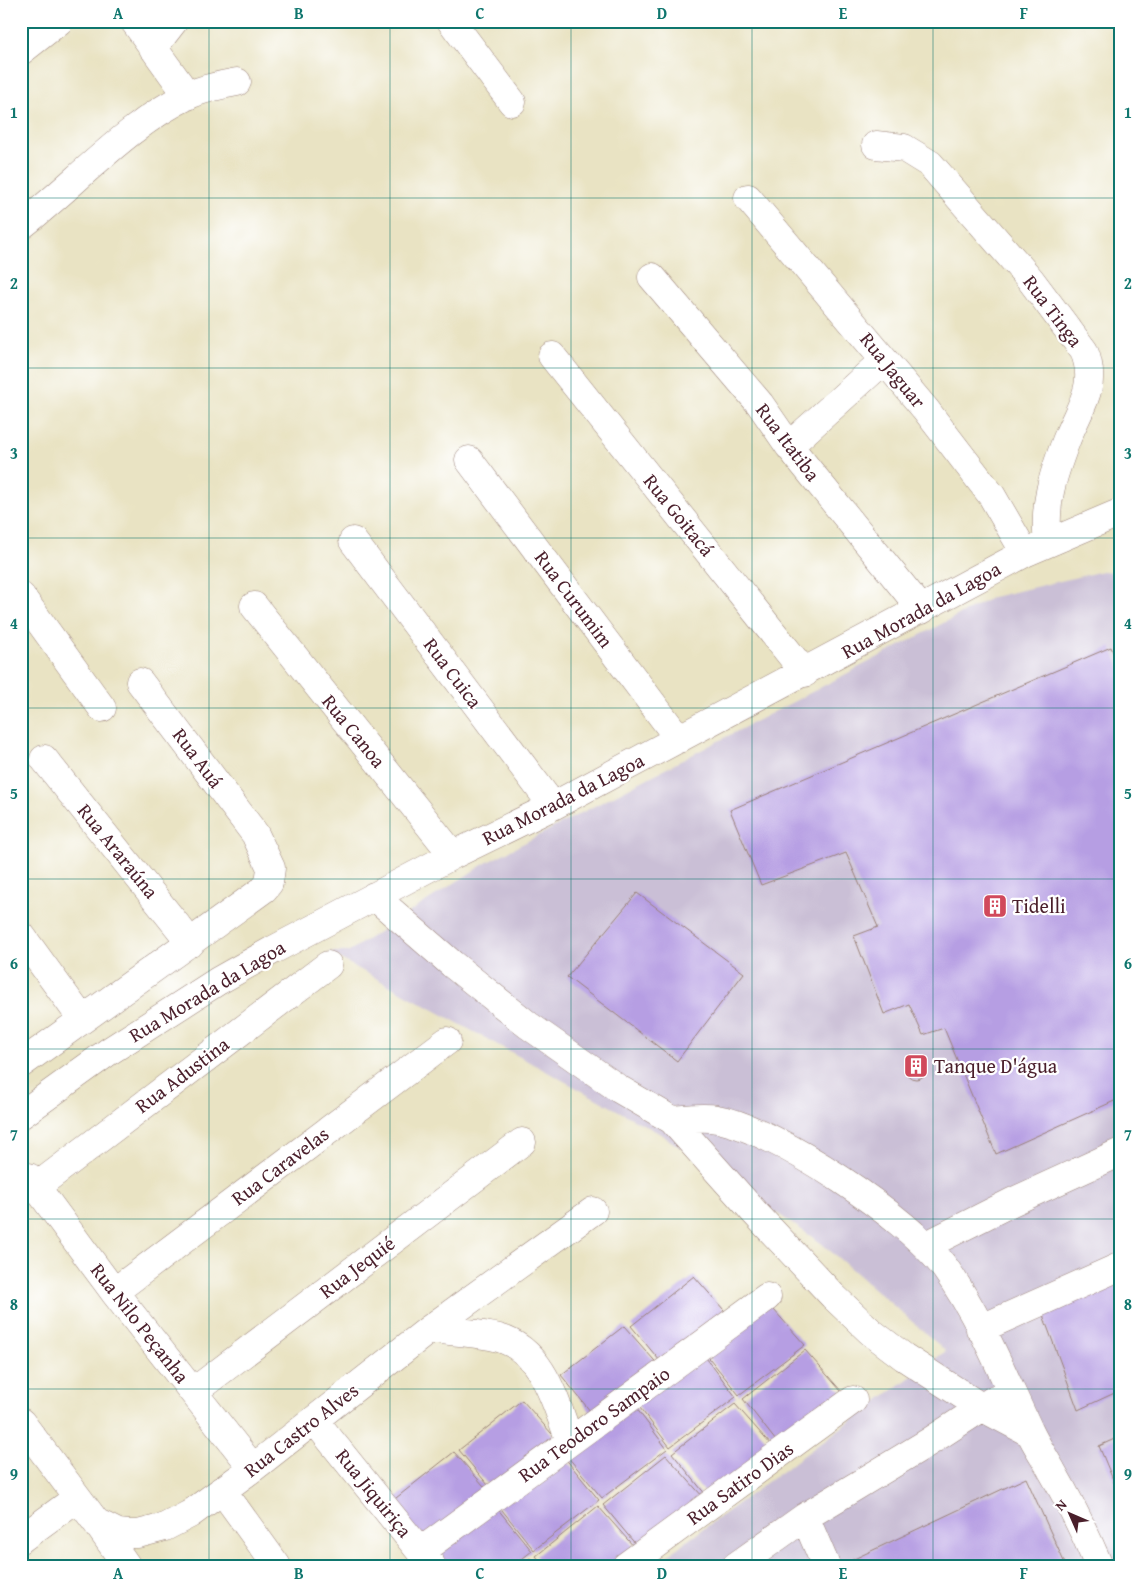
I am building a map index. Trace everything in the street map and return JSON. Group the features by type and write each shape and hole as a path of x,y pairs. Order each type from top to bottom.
{"street":[{"path":"21,51 60,21"},
{"path":"134,21 188,96"},
{"path":"153,48 174,21"},
{"path":"451,21 512,102"},
{"path":"21,226 136,129 188,96 209,87 236,82"},
{"name":"Rua Tinga","path":"876,145 904,148 913,152 945,179 1030,279 1084,351 1089,363 1090,381 1066,439 1049,492 1045,518 1036,547"},
{"name":"Rua Jaguar","path":"748,198 884,360 992,496 1036,547"},
{"name":"Rua Itatiba","path":"652,276 760,404 789,446 922,610"},
{"name":"Rua Goitacá","path":"552,356 805,673"},
{"path":"789,446 884,360"},
{"name":"Rua Curumim","path":"469,460 679,739"},
{"name":"Rua Morada da Lagoa","path":"21,1115 108,1052 218,982 374,896 553,806 805,673 1036,547 1121,512"},
{"name":"Rua Cuica","path":"353,540 553,806"},
{"path":"21,596 102,708"},
{"name":"Rua Canoa","path":"254,606 453,855"},
{"name":"Rua Auá","path":"140,682 255,834 271,868 269,883 264,889 192,943"},
{"name":"Rua Araraúna","path":"44,759 192,943"},
{"path":"374,896 452,964 528,1026 619,1089 672,1120 755,1213 833,1296 871,1332 904,1357 981,1407 1030,1433"},
{"path":"21,935 82,1019"},
{"path":"21,1064 192,943"},
{"name":"Rua Adustina","path":"33,1182 328,965"},
{"name":"Rua Caravelas","path":"114,1292 447,1041"},
{"path":"672,1120 717,1119 762,1135 815,1163 894,1217 927,1245 945,1268 1012,1388 1030,1433 1077,1517 1099,1566"},
{"name":"Rua Jequié","path":"193,1392 522,1142"},
{"path":"927,1245 1012,1202 1121,1152"},
{"name":"Rua Nilo Peçanha","path":"33,1182 114,1292 253,1468"},
{"name":"Rua Castro Alves","path":"21,1422 96,1522 118,1533 138,1534 154,1531 190,1514 253,1468 431,1328 593,1210"},
{"path":"980,1330 1121,1266"},
{"name":"Rua Teodoro Sampaio","path":"427,1558 570,1441 767,1297"},
{"path":"431,1328 482,1335 519,1346 533,1359 548,1382 570,1441"},
{"path":"736,1566 804,1517 929,1442 1012,1388"},
{"name":"Rua Satiro Dias","path":"626,1566 853,1400"},
{"name":"Rua Jiquiriça","path":"315,1421 427,1558"},
{"path":"222,1490 277,1566"},
{"path":"21,1539 77,1498"},
{"path":"804,1517 826,1566"},
{"path":"96,1522 127,1566"}],"shaded area":[{"path":"1103,571 1121,573 1121,1566 653,1566 946,1351 821,1243 659,1133 328,952 348,952 484,864 993,597"}],"building":[{"name":"Tidelli","path":"1111,647 1121,671 1121,1098 996,1154 944,1028 923,1035 909,1004 884,1014 854,936 878,927 846,853 761,885 730,810"},
{"path":"637,893 744,973 677,1061 567,977"},
{"name":"Tanque D'água","path":"916,1057 924,1060 927,1068 924,1076 916,1079 908,1076 905,1068 908,1060"},
{"path":"694,1276 731,1318 665,1367 631,1326"},
{"path":"1121,1280 1121,1390 1078,1410 1043,1315"},
{"path":"766,1301 805,1345 739,1395 701,1348"},
{"path":"624,1326 661,1368 595,1417 561,1375"},
{"path":"700,1350 736,1397 670,1447 633,1399"},
{"path":"805,1350 842,1392 776,1441 743,1399"},
{"path":"522,1400 559,1442 493,1491 459,1450"},
{"path":"630,1400 667,1449 602,1498 562,1450"},
{"path":"735,1404 772,1446 706,1495 672,1453"},
{"path":"1121,1436 1121,1499 1099,1446"},
{"path":"454,1452 491,1494 425,1543 391,1502"},
{"path":"560,1452 599,1500 534,1550 494,1500"},
{"path":"666,1455 703,1497 637,1546 603,1505"},
{"path":"1026,1478 1066,1566 854,1566 852,1560"},
{"path":"492,1502 532,1551 513,1566 437,1566 425,1551"},
{"path":"598,1506 635,1548 612,1566 544,1566 536,1556"},
{"path":"530,1558 537,1566 520,1566"}],"place":[{"name":"Tidelli","path":"995,906"},
{"name":"Tanque D'água","path":"916,1066"}]}
